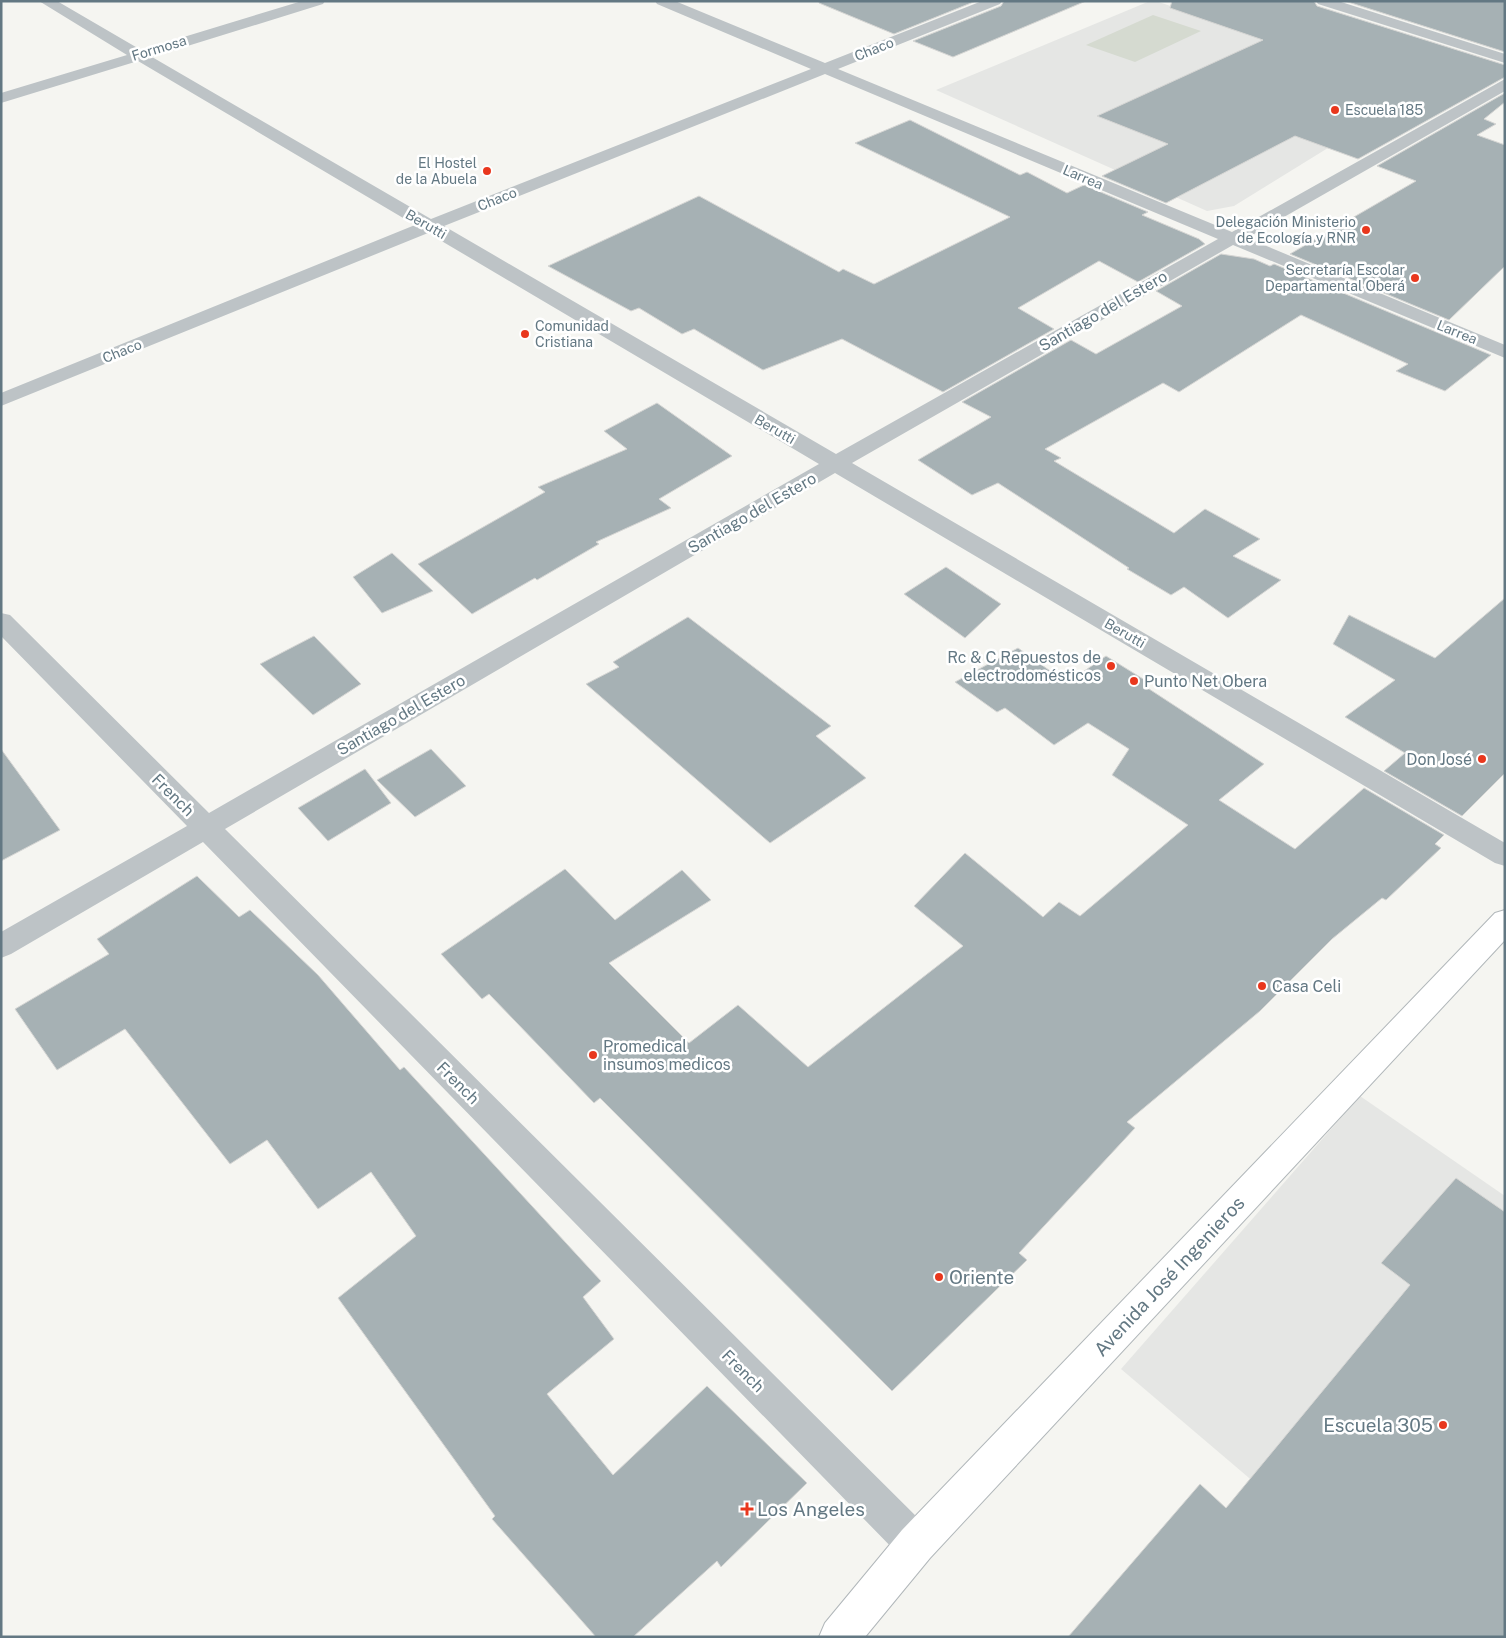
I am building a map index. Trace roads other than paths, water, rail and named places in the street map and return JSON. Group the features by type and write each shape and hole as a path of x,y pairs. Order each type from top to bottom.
{"main road":[{"name":"Avenida José Ingenieros","path":"839,1637 916,1544 1505,921"}],"street":[{"name":"Berutti","path":"46,1 1505,856"},
{"name":"Formosa","path":"1,98 318,1"},
{"name":"Larrea","path":"662,1 1505,352"},
{"name":"Chaco","path":"1,400 429,226 995,1"},
{"path":"1323,1 1505,59"},
{"name":"Santiago del Estero","path":"1,946 835,464 1230,238 1505,84"},
{"name":"French","path":"1,621 916,1544"}],"place":[{"name":"Escuela 185","path":"1335,110"},
{"name":"El Hostel de la Abuela","path":"487,171"},
{"name":"Delegación Ministerio de Ecología y RNR","path":"1366,230"},
{"name":"Secretaría Escolar Departamental Oberá","path":"1415,278"},
{"name":"Comunidad Cristiana","path":"525,334"},
{"name":"Rc & C Repuestos de electrodomésticos","path":"1111,666"},
{"name":"Punto Net Obera","path":"1134,681"},
{"name":"Don José","path":"1482,759"},
{"name":"Casa Celi","path":"1262,986"},
{"name":"Promedical insumos medicos","path":"593,1055"},
{"name":"Oriente","path":"939,1277"},
{"name":"Escuela 305","path":"1443,1425"},
{"name":"Los Angeles","path":"747,1509"}]}
